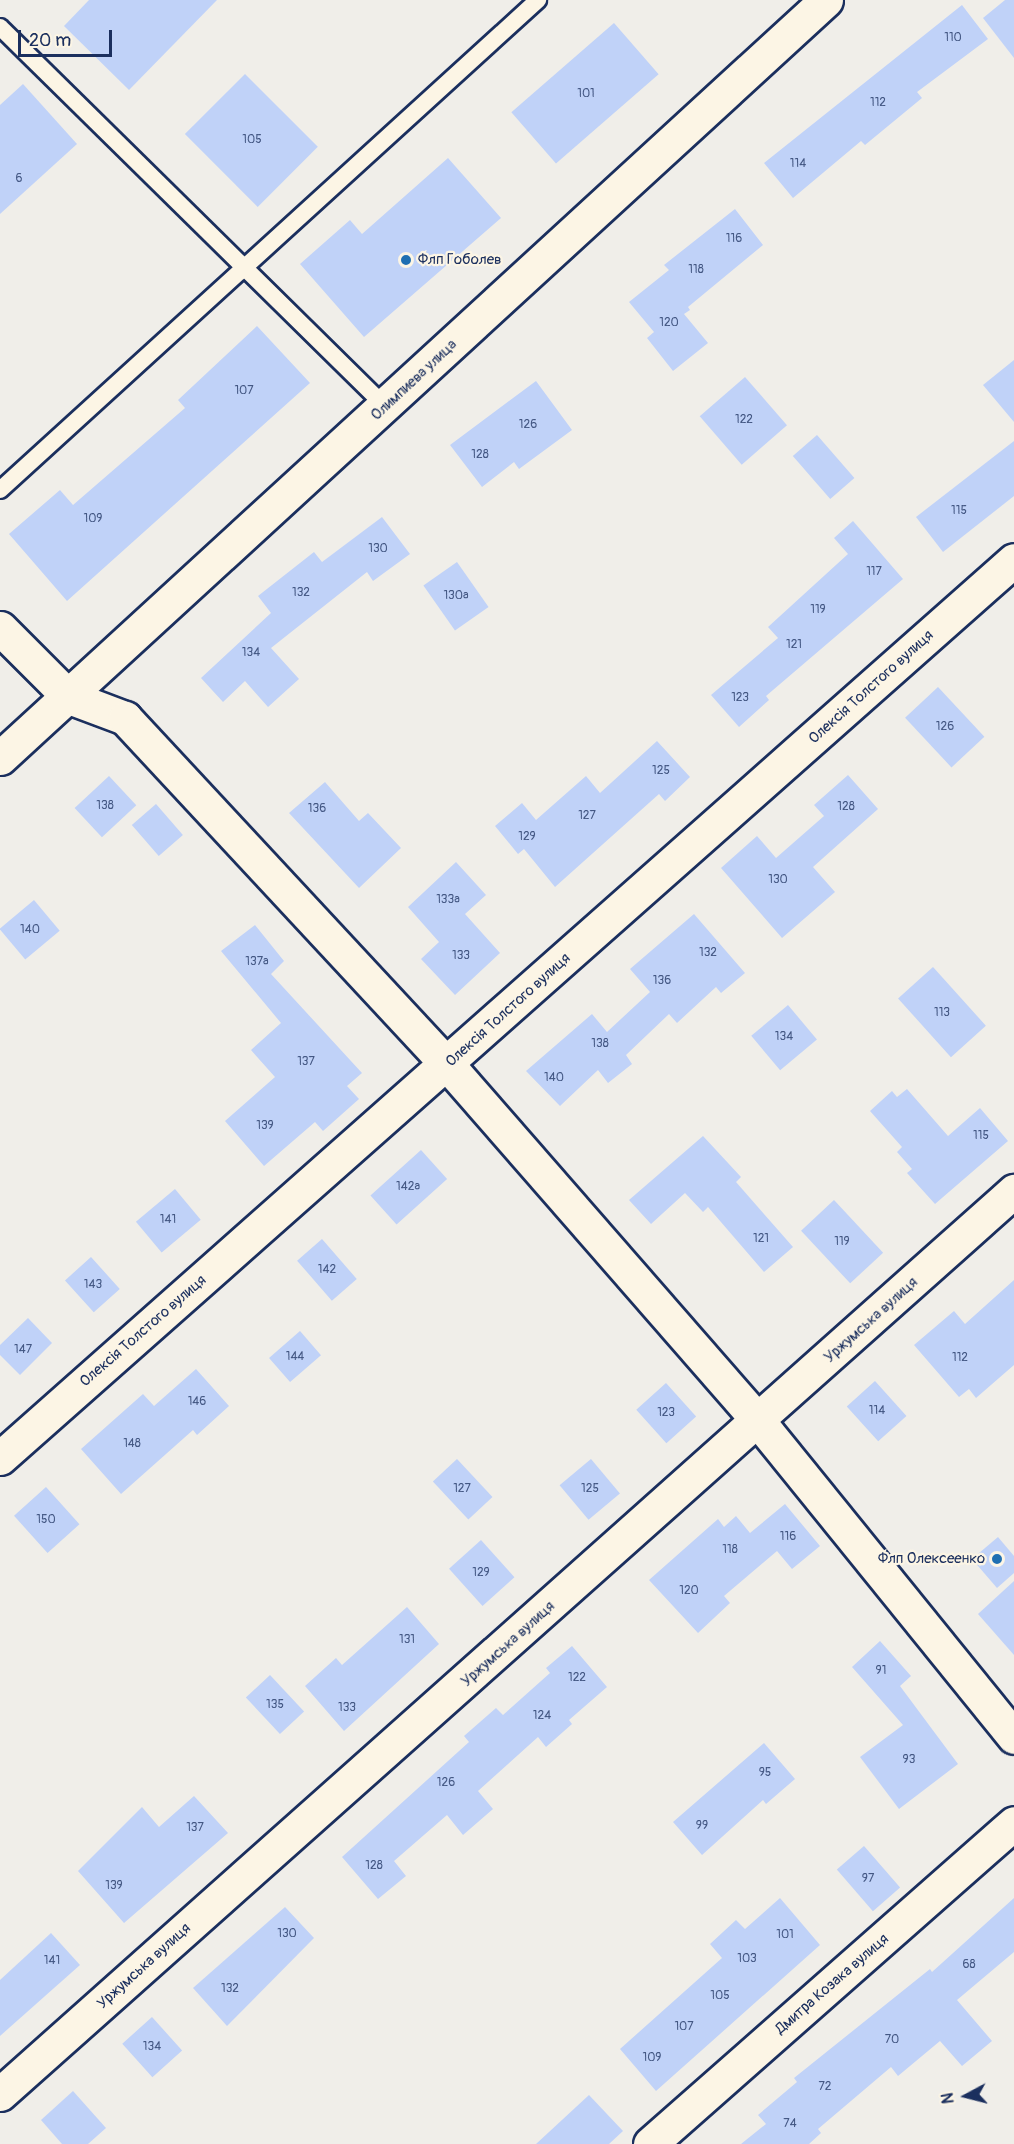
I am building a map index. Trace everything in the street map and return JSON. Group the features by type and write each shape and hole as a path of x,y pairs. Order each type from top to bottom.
{"street":[{"name":"Олимпиева улица","path":"0,758 826,0"},
{"name":"Олексія Толстого вулиця","path":"0,1458 1014,560"},
{"path":"0,628 69,697 124,718 447,1064 759,1422 1014,1737"},
{"name":"Уржумська вулиця","path":"0,2094 759,1422 1014,1191"},
{"name":"Дмитра Козака вулиця","path":"650,2144 1014,1823"}],"lane":[{"path":"0,490 538,0"},
{"path":"0,27 385,406"}],"building":[{"path":"89,0 217,0 129,90 64,26"},
{"path":"1005,0 1014,0 1014,58 983,18"},
{"path":"962,5 988,39 917,92 922,98 865,145 861,141 793,198 764,163"},
{"path":"614,23 659,74 556,164 511,112"},
{"path":"245,74 318,147 258,207 185,134"},
{"path":"23,84 77,144 0,214 0,105"},
{"path":"448,158 501,218 364,337 300,264 350,220 362,234"},
{"path":"735,209 763,245 688,307 690,310 684,314 708,343 673,371 647,338 654,332 629,302 669,270 664,265"},
{"path":"257,326 310,383 67,601 9,534 60,490 73,505 185,408 178,400"},
{"path":"1014,360 1014,422 983,385"},
{"path":"745,377 787,425 742,465 700,416"},
{"path":"536,381 572,430 519,469 514,462 482,487 450,445"},
{"path":"817,435 854,478 830,499 793,456"},
{"path":"1014,441 1014,496 943,552 916,517"},
{"path":"382,517 410,554 373,581 367,572 271,648 299,679 268,707 245,681 223,702 201,678 271,613 258,596 314,552 322,562"},
{"path":"853,521 903,579 766,696 769,700 739,727 711,695 778,638 768,627 848,554 834,538"},
{"path":"457,562 489,607 455,631 423,586"},
{"path":"938,687 984,737 951,767 905,718"},
{"path":"657,741 690,777 665,801 659,794 555,887 524,849 518,854 495,826 522,803 536,820 586,776 600,793"},
{"path":"848,775 878,809 813,867 835,892 782,938 721,868 757,836 776,858 824,816 814,805"},
{"path":"109,776 136,805 102,837 75,808"},
{"path":"325,782 359,821 368,813 401,848 359,888 289,813"},
{"path":"156,804 183,835 159,856 132,825"},
{"path":"456,862 486,895 465,914 500,953 455,995 421,959 439,942 408,907"},
{"path":"34,900 60,931 25,960 0,929"},
{"path":"694,914 745,973 721,993 716,987 677,1023 669,1014 626,1055 632,1064 608,1083 598,1070 560,1106 526,1071 592,1014 607,1032 650,992 630,969"},
{"path":"255,925 284,961 271,974 362,1073 347,1086 359,1099 323,1131 315,1122 264,1166 225,1121 275,1077 251,1050 281,1023 221,951"},
{"path":"933,967 986,1026 951,1057 898,998"},
{"path":"788,1005 817,1039 780,1070 751,1036"},
{"path":"907,1089 948,1136 980,1108 1008,1141 935,1204 907,1173 912,1169 897,1152 902,1147 870,1111 892,1091 897,1097"},
{"path":"703,1136 741,1177 736,1182 793,1247 764,1272 708,1207 703,1212 685,1193 651,1224 629,1200"},
{"path":"421,1150 447,1179 397,1224 370,1196"},
{"path":"175,1189 201,1220 162,1252 136,1222"},
{"path":"834,1200 883,1253 850,1283 801,1231"},
{"path":"322,1239 357,1279 332,1301 297,1261"},
{"path":"91,1257 120,1289 94,1312 65,1280"},
{"path":"1014,1280 1014,1365 976,1398 969,1389 959,1397 914,1345 954,1311 965,1324"},
{"path":"28,1318 52,1343 20,1375 0,1355 0,1345"},
{"path":"300,1331 321,1355 290,1382 269,1358"},
{"path":"196,1369 229,1406 197,1435 193,1430 121,1494 81,1449 143,1394 154,1406"},
{"path":"875,1381 906,1416 878,1441 847,1406"},
{"path":"666,1383 696,1416 666,1443 636,1410"},
{"path":"457,1459 492,1497 468,1520 433,1482"},
{"path":"591,1459 620,1493 589,1520 560,1485"},
{"path":"46,1487 79,1524 48,1553 14,1516"},
{"path":"785,1504 820,1546 792,1569 777,1551 724,1596 730,1603 698,1633 649,1580 718,1519 724,1527 736,1516 750,1533"},
{"path":"998,1537 1014,1556 1014,1573 997,1588 972,1559"},
{"path":"481,1540 514,1577 483,1606 449,1569"},
{"path":"1014,1581 1014,1655 978,1614"},
{"path":"407,1607 439,1644 344,1731 305,1686 336,1658 342,1665"},
{"path":"880,1641 911,1676 900,1686 958,1764 899,1809 860,1757 903,1725 852,1667"},
{"path":"572,1646 607,1687 569,1720 572,1724 546,1747 538,1737 478,1791 493,1809 463,1835 447,1815 394,1861 406,1876 378,1899 342,1857 469,1742 464,1736 496,1708 503,1715 550,1673 546,1668"},
{"path":"270,1675 304,1712 280,1734 246,1698"},
{"path":"764,1743 795,1779 766,1804 763,1800 702,1855 673,1822"},
{"path":"194,1796 228,1833 124,1923 78,1871 142,1807 159,1827"},
{"path":"864,1846 900,1888 873,1911 837,1870"},
{"path":"780,1898 820,1945 656,2091 620,2049 722,1958 710,1944 736,1920 745,1929"},
{"path":"1014,1898 1014,1952 957,2000 992,2041 962,2066 940,2041 898,2076 891,2067 818,2129 821,2133 809,2144 741,2144 766,2124 758,2115 797,2082 794,2078 930,1969 932,1972"},
{"path":"285,1907 314,1938 227,2026 193,1988"},
{"path":"51,1933 80,1965 0,2036 0,1980"},
{"path":"152,2017 182,2050 152,2077 122,2044"},
{"path":"73,2091 106,2128 88,2144 62,2144 41,2120"},
{"path":"589,2095 623,2131 609,2144 536,2144"}],"place":[{"name":"Флп Гоболев","path":"406,260"},
{"name":"Флп Олексеенко","path":"997,1559"}]}
